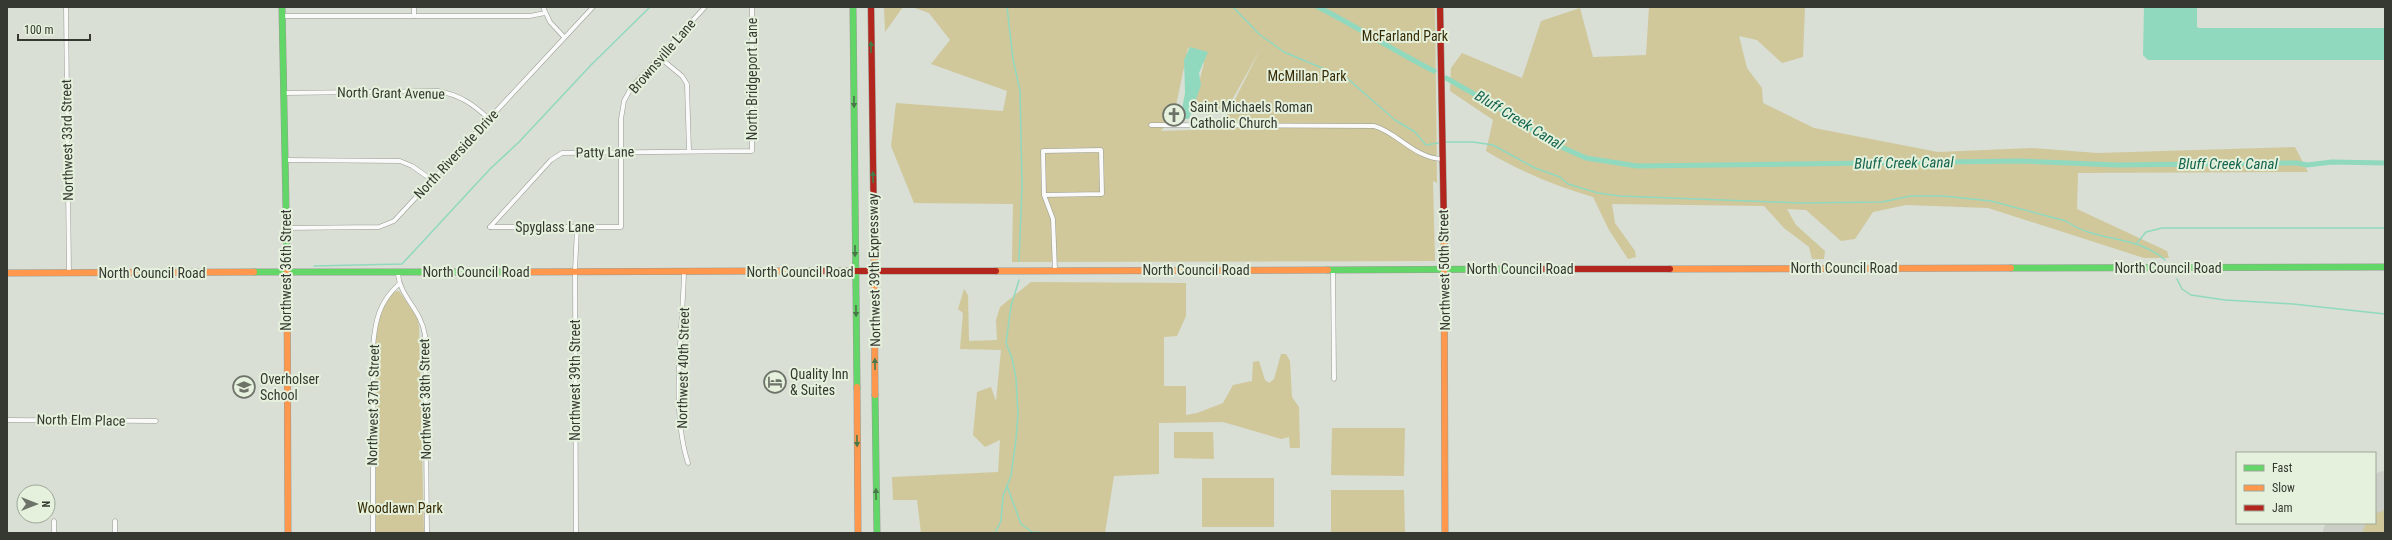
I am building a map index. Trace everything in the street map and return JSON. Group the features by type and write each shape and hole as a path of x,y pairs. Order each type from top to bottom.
{"main road":[{"name":"Northwest 36th Street","path":"282,7 286,160 288,533"},
{"name":"Northwest 39th Expressway","path":"853,7 858,533"},
{"name":"Northwest 39th Expressway","path":"871,7 877,533"},
{"name":"Northwest 50th Street","path":"1440,7 1444,270 1445,533"},
{"name":"North Council Road","path":"7,273 2385,268"}],"street":[{"name":"Northwest 33rd Street","path":"66,7 69,273"},
{"path":"414,7 414,16"},
{"path":"543,7 545,13 564,37"},
{"name":"North Riverside Drive","path":"286,228 379,227 394,221 593,7"},
{"name":"Brownsville Lane","path":"621,227 621,119 624,102 631,88 705,7"},
{"name":"North Bridgeport Lane","path":"752,7 752,151"},
{"path":"282,16 530,16 545,13"},
{"path":"659,57 682,76 687,84 688,151"},
{"name":"North Grant Avenue","path":"285,92 438,91 452,93 465,99 489,119"},
{"path":"1151,125 1374,126 1383,129 1411,148 1434,158 1442,159"},
{"path":"1044,195 1102,194 1101,150 1043,151 1044,195 1053,219 1055,270"},
{"name":"Patty Lane","path":"490,227 551,160 562,153 752,151"},
{"path":"286,160 400,161 412,166 432,180"},
{"name":"Spyglass Lane","path":"490,227 621,227"},
{"name":"Northwest 39th Street","path":"576,533 575,272 578,228"},
{"path":"1333,270 1334,379"},
{"name":"Northwest 40th Street","path":"684,272 681,334 680,422 683,448 688,464"},
{"name":"Northwest 38th Street","path":"398,273 399,284 418,312 423,322 425,335 427,533"},
{"name":"Northwest 37th Street","path":"372,533 372,354 375,325 382,304 388,294 399,284"},
{"name":"North Elm Place","path":"7,420 156,422"},
{"path":"115,521 115,533"}],"green space":[{"path":"884,7 903,7 885,32"},
{"path":"912,7 1435,7 1437,183 1433,181 1435,261 1012,262 1013,204 914,203 891,146 896,103 1003,111 1007,91 931,64 950,40 929,13","holes":["1188,48 1204,63 1192,110 1227,109 1261,48 1220,129 1161,131 1174,115"]},
{"path":"1649,7 1805,7 1803,57 1782,63 1757,40 1739,36 1747,68 1762,88 1763,103 1814,128 1938,152 2032,148 2097,153 2295,147 2308,172 2078,173 2077,209 2167,251 2169,258 2144,258 1988,208 1906,205 1873,212 1855,239 1841,241 1806,210 1787,209 1796,225 1825,251 1824,259 1812,259 1809,247 1784,228 1764,206 1612,204 1615,223 1635,251 1636,257 1628,259 1609,230 1593,197 1538,177 1511,165 1486,151 1493,120 1450,91 1451,68 1462,53 1522,78 1541,21 1580,8 1593,57 1646,55"},
{"path":"1031,282 1186,283 1186,316 1177,336 1164,337 1164,386 1186,386 1186,415 1197,413 1223,403 1233,385 1252,381 1253,362 1259,361 1265,380 1269,383 1274,379 1281,354 1286,354 1290,361 1292,397 1299,407 1300,448 1290,448 1289,437 1281,439 1223,422 1159,423 1159,474 1114,476 1105,533 921,533 917,500 893,500 892,477 998,472 1000,440 985,447 973,435 977,392 991,387 996,401 1001,350 960,349 963,313 958,309 964,289 968,295 969,341 997,340 996,320 1000,307"},
{"name":"Woodlawn Park","path":"399,291 417,317 419,326 424,533 376,533 374,356 376,332 381,312 388,297"},
{"path":"1332,428 1405,428 1404,476 1331,475"},
{"path":"1174,432 1213,432 1214,459 1174,458"},
{"path":"1202,478 1274,478 1274,527 1202,527"},
{"path":"1331,490 1404,490 1405,533 1331,533"},
{"path":"2385,502 2385,533 2354,533 2363,524 2376,524 2376,511"}],"shaded area":[{"path":"2144,7 2197,7 2197,27 2199,28 2385,28 2385,60 2148,60 2143,55"},
{"path":"1190,47 1208,52 1199,73 1201,85 1189,119 1181,119 1185,93 1184,60"}],"waterway":[{"path":"314,266 402,264 490,169 519,142 591,65 650,7"},
{"path":"1007,7 1013,59 1020,91 1022,185 1019,261"},
{"path":"1233,7 1259,34 1284,52 1348,79 1395,120 1415,132 1426,145 1438,143"},
{"name":"Bluff Creek Canal","path":"1318,7 1434,71"},
{"name":"Bluff Creek Canal","path":"1446,78 1499,108 1550,142 1586,158 1637,166 2019,161 2117,165 2297,163 2307,165 2332,162 2385,163"},
{"path":"1446,142 1473,142 1493,145 1535,168 1560,177 1568,184 1598,193 1620,196 1801,203 1882,202 1911,196 1943,196 1991,201 2066,221 2090,233 2142,246 2165,260"},
{"path":"2137,243 2146,232 2162,228 2385,228"},
{"path":"2177,279 2182,289 2191,295 2225,300 2293,304 2385,314"},
{"path":"995,533 1001,521 1003,496 1011,476 1016,439 1018,414 1016,378 1012,358 1006,343 1011,306 1019,280"},
{"path":"1007,486 1021,524 1032,532 1048,533"}],"runway":[{"path":"2376,496 2385,487"},
{"path":"2339,533 2348,524"}],"traffic: fast":[{"path":"282,7 287,258"},
{"path":"853,7 857,387"},
{"path":"2011,268 2385,267"},
{"path":"1328,270 1518,269"},
{"path":"254,272 519,272"},
{"path":"875,395 877,533"}],"traffic: slow":[{"path":"1444,230 1445,533"},
{"path":"874,235 875,395"},
{"path":"287,258 288,533"},
{"path":"1670,269 2011,268"},
{"path":"996,271 1328,270"},
{"path":"519,272 791,271"},
{"path":"7,273 254,272"},
{"path":"857,387 858,533"}],"traffic: jam":[{"path":"871,7 874,235"},
{"path":"1440,7 1444,230"},
{"path":"1518,269 1670,269"},
{"path":"791,271 996,271"}],"place":[{"name":"Saint Michaels Roman Catholic Church","path":"1174,115"},
{"name":"Quality Inn & Suites","path":"775,382"},
{"name":"Overholser School","path":"244,387"}],"park label":[{"name":"McFarland Park","path":"1405,36"},
{"name":"McMillan Park","path":"1307,76"}]}
